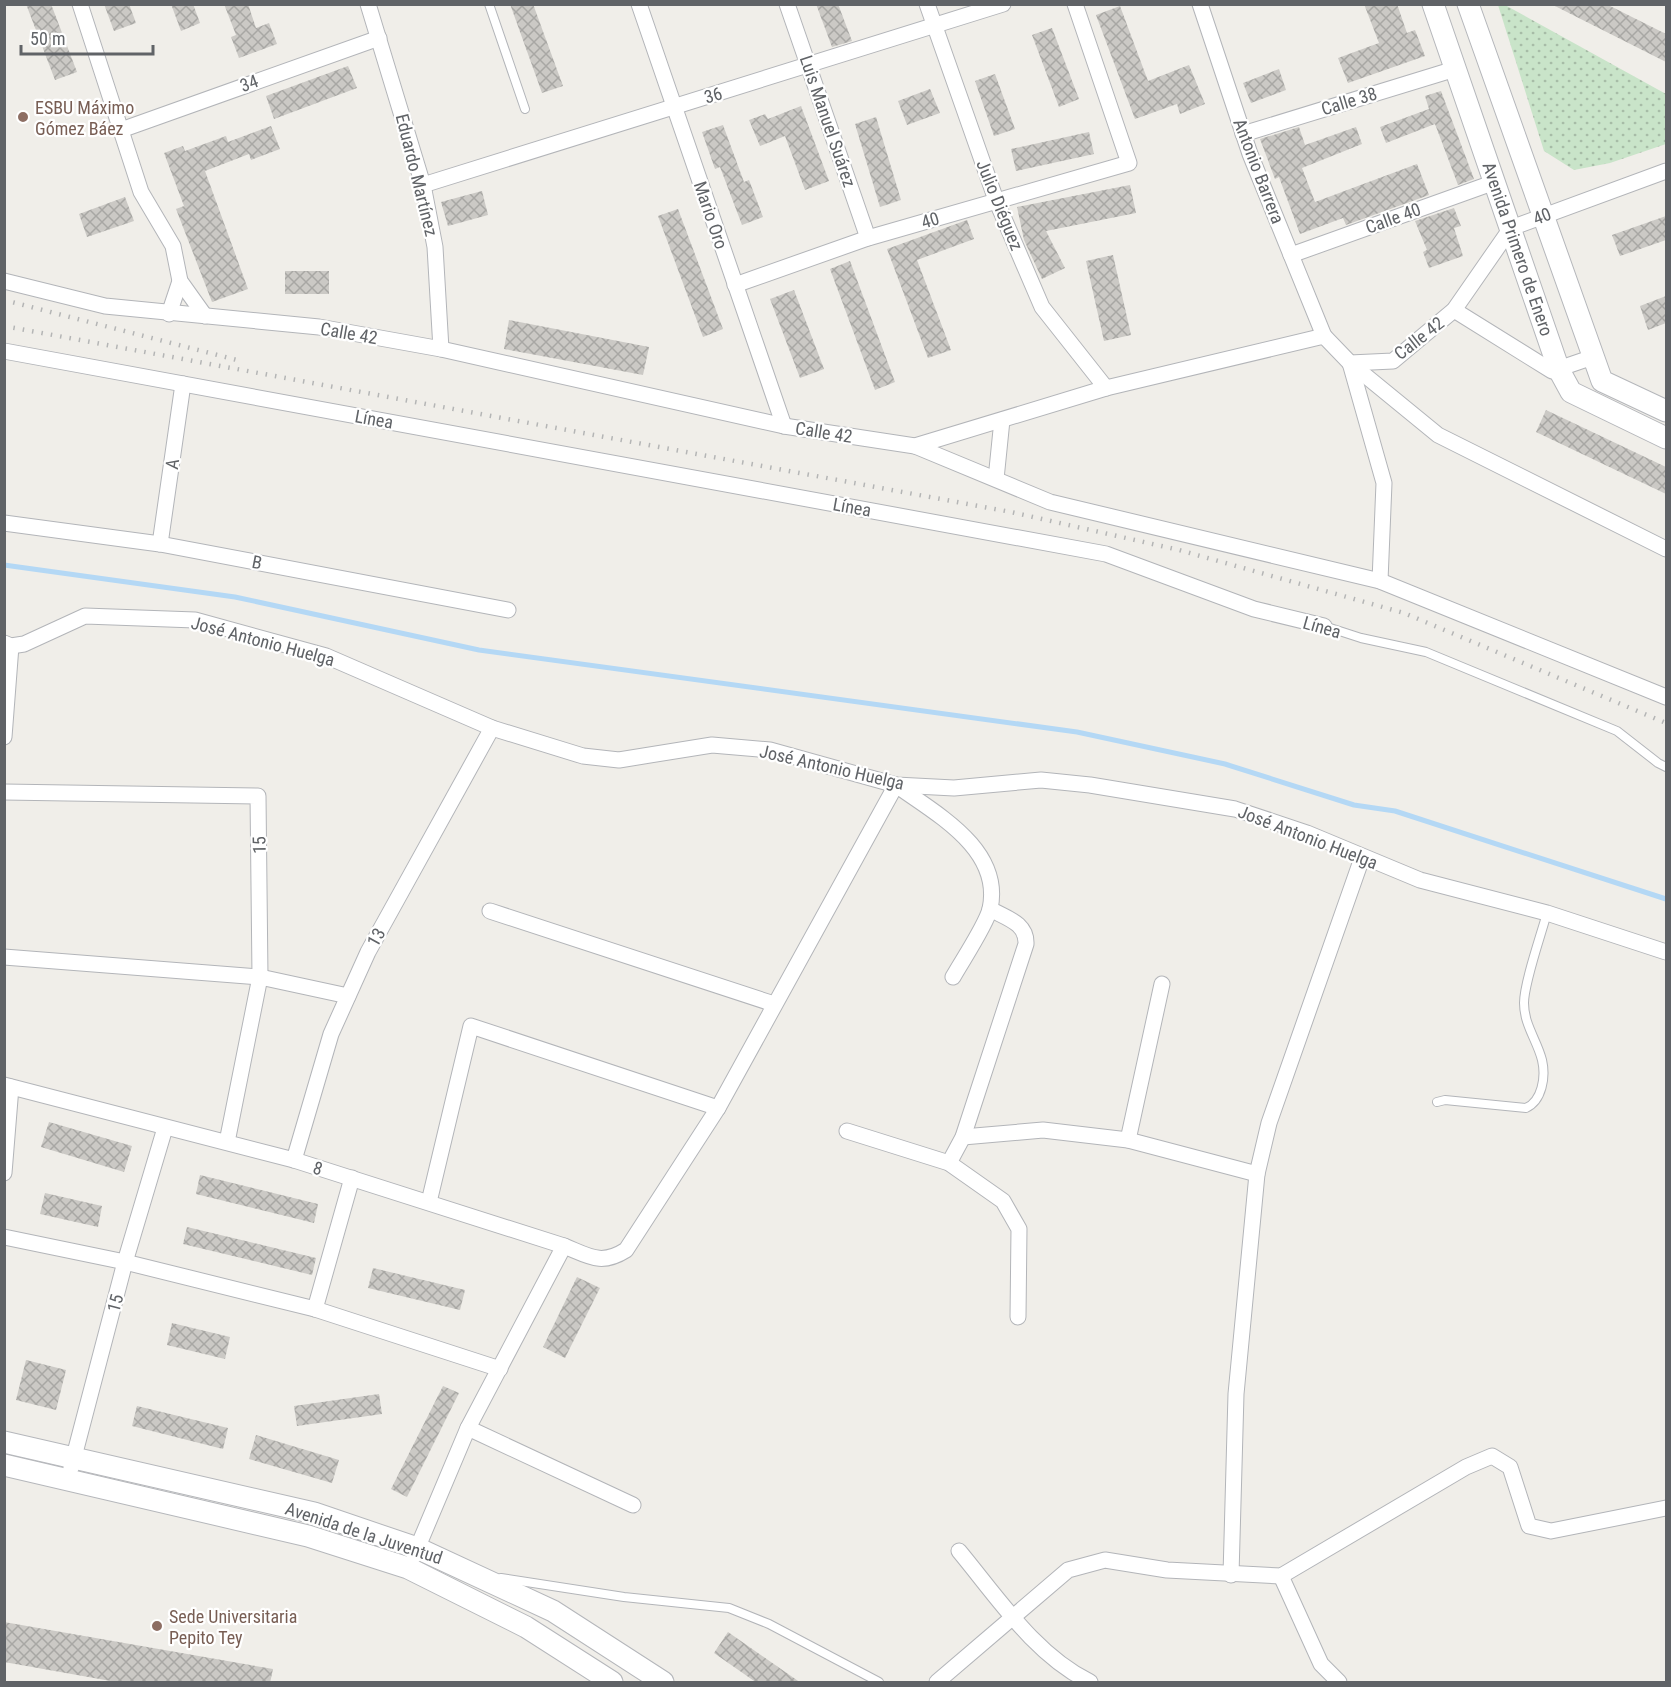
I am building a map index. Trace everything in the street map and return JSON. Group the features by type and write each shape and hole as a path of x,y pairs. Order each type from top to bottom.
{"main road":[{"name":"Avenida Primero de Enero","path":"1433,4 1559,370 1571,392 1666,437"},
{"name":"Avenida Primero de Enero","path":"1468,4 1602,381 1666,411"},
{"name":"Avenida de la Juventud","path":"4,1442 314,1513 417,1548 553,1611 663,1683"},
{"name":"Avenida de la Juventud","path":"4,1465 308,1536 408,1568 526,1627 612,1683"},
{"path":"308,1536 314,1513"}],"street":[{"path":"80,4 141,192 173,246 180,282 205,316"},
{"name":"Eduardo Martínez","path":"368,4 423,184 435,247 441,349"},
{"name":"Mario Oro","path":"639,4 784,426"},
{"name":"Luis Manuel Suárez","path":"787,4 868,238"},
{"name":"Julio Diéguez","path":"927,4 996,200 1042,307 1106,388"},
{"name":"36","path":"423,184 1003,4"},
{"name":"40","path":"735,285 868,238 1129,163 1075,4"},
{"name":"Antonio Barrera","path":"1200,4 1243,134 1324,336"},
{"name":"34","path":"121,130 379,38"},
{"name":"Calle 38","path":"1243,134 1455,69"},
{"name":"40","path":"1454,310 1511,228 1666,171"},
{"name":"Calle 40","path":"1291,255 1495,182"},
{"name":"Calle 42","path":"4,281 105,306 319,327 441,349 784,426 915,446 1106,388 1324,336"},
{"path":"169,314 180,282"},
{"name":"Calle 42","path":"1350,363 1393,361 1454,310 1552,371 1559,370"},
{"path":"1324,336 1350,363 1438,435 1666,549"},
{"name":"Línea","path":"4,351 1106,554 1254,609 1324,626"},
{"path":"1559,370 1593,357"},
{"path":"1350,363 1384,483 1380,581"},
{"name":"A","path":"160,544 183,384"},
{"path":"996,479 1002,420"},
{"path":"915,446 1050,502 1380,581 1666,697"},
{"name":"B","path":"4,523 160,544 508,610"},
{"name":"José Antonio Huelga","path":"8,645 24,644 85,616 195,620 326,656 492,729 583,756 619,760 712,745 770,750 896,785 954,788 1041,780 1090,785 1235,809 1307,834 1420,880 1547,913 1666,952"},
{"path":"4,737 8,645"},
{"name":"13","path":"294,1160 331,1034 368,952 492,729"},
{"path":"429,1202 471,1026 718,1108 896,785 965,836 982,858 989,880 990,909 953,977"},
{"name":"15","path":"4,792 258,796 260,977 227,1142"},
{"path":"1231,1575 1236,1394 1257,1174 1269,1123 1362,858"},
{"path":"949,1163 963,1137 1026,944 1026,935 1022,927 990,909"},
{"path":"490,911 774,1004"},
{"path":"4,957 260,977 348,996"},
{"path":"1128,1140 1162,984"},
{"path":"4,1173 8,1086"},
{"name":"8","path":"8,1086 294,1160 564,1246 596,1259 612,1259 626,1250 718,1108"},
{"name":"15","path":"68,1479 125,1262 165,1128"},
{"path":"963,1137 1043,1130 1128,1140 1257,1174"},
{"path":"847,1131 949,1163 1004,1201 1019,1229 1018,1317"},
{"path":"315,1309 352,1178"},
{"path":"4,1237 125,1262 315,1309 500,1369"},
{"path":"408,1568 468,1428 564,1246"},
{"path":"468,1428 633,1505"},
{"path":"937,1683 1068,1570 1105,1560 1167,1570 1281,1576 1466,1467 1492,1456 1510,1467 1529,1526 1551,1531 1666,1508"},
{"path":"959,1551 1013,1617 1052,1656 1075,1675 1090,1683"},
{"path":"1281,1576 1321,1664 1339,1683"}],"lane":[{"path":"489,4 525,109"},
{"name":"Línea","path":"1324,626 1361,638 1426,652 1617,731 1666,767"},
{"path":"1437,1101 1526,1108 1534,1105 1540,1096 1543,1061 1527,1028 1524,1001 1547,913"},
{"path":"479,1575 624,1597 729,1608 769,1624 879,1683"}],"green space":[{"path":"1498,5 1505,5 1666,94 1666,144 1610,163 1574,170 1544,151"}],"building":[{"path":"26,4 51,4 77,72 55,80"},
{"path":"104,4 129,4 136,23 114,31"},
{"path":"171,4 193,4 200,23 181,31"},
{"path":"224,4 248,4 256,28 269,23 277,44 239,58 231,37 236,35"},
{"path":"510,4 533,4 563,86 542,93"},
{"path":"816,4 838,4 852,41 832,47"},
{"path":"1364,4 1397,4 1407,33 1415,30 1425,56 1348,83 1338,58 1379,43"},
{"path":"1551,4 1606,4 1666,34 1666,62"},
{"path":"1120,6 1148,81 1189,65 1205,104 1180,114 1177,104 1135,119 1096,15"},
{"path":"1052,28 1079,99 1059,107 1032,35"},
{"path":"348,66 357,88 274,119 266,96"},
{"path":"1279,69 1286,90 1251,103 1243,83"},
{"path":"995,74 1015,129 994,136 975,81"},
{"path":"930,89 940,113 907,125 898,101"},
{"path":"1441,91 1474,179 1458,185 1435,124 1386,143 1380,127 1429,109 1425,96"},
{"path":"801,106 829,181 805,190 785,136 760,146 749,120 765,114 768,119"},
{"path":"876,117 901,200 880,207 855,124"},
{"path":"723,125 744,182 749,180 763,217 742,225 720,167 715,169 702,132"},
{"path":"271,126 280,149 251,160 249,154 205,171 248,289 212,302 176,209 184,206 164,153 183,146 185,151 226,136 228,142"},
{"path":"1299,127 1305,145 1356,127 1362,144 1302,168 1315,202 1417,164 1429,195 1346,225 1343,218 1300,234 1279,177 1275,179 1260,139"},
{"path":"1089,132 1094,154 1016,171 1011,149"},
{"path":"1130,185 1136,213 1046,231 1065,268 1042,279 1024,240 1017,207"},
{"path":"482,191 488,215 448,226 441,202"},
{"path":"125,197 134,221 87,237 79,214"},
{"path":"1454,208 1461,226 1454,228 1463,256 1429,268 1423,252 1427,250 1415,221"},
{"path":"678,209 723,329 703,337 658,216"},
{"path":"1666,216 1666,240 1620,256 1612,235"},
{"path":"967,220 974,239 917,260 951,350 928,358 887,249"},
{"path":"1113,255 1131,335 1104,341 1086,261"},
{"path":"850,261 895,382 875,390 830,269"},
{"path":"285,271 329,271 329,294 285,294"},
{"path":"794,290 824,369 800,378 770,299"},
{"path":"1666,296 1666,323 1648,330 1640,306"},
{"path":"509,320 649,347 643,375 504,349"},
{"path":"1546,410 1666,467 1666,494 1536,432"},
{"path":"49,1122 132,1146 124,1172 41,1147"},
{"path":"200,1175 318,1204 314,1223 196,1194"},
{"path":"45,1193 102,1206 98,1227 40,1214"},
{"path":"187,1227 316,1258 312,1275 183,1244"},
{"path":"373,1268 465,1290 460,1310 368,1288"},
{"path":"577,1277 600,1288 565,1358 543,1347"},
{"path":"172,1323 230,1337 225,1359 167,1345"},
{"path":"26,1360 66,1370 56,1410 16,1400"},
{"path":"443,1386 459,1393 407,1497 391,1489"},
{"path":"379,1394 382,1414 297,1426 294,1406"},
{"path":"137,1406 228,1428 223,1449 132,1426"},
{"path":"256,1435 339,1460 332,1483 249,1459"},
{"path":"4,1622 273,1669 270,1683 122,1683 4,1662"},
{"path":"728,1632 801,1683 757,1683 714,1653"}],"waterway":[{"path":"4,565 235,597 479,650 1077,732 1225,764 1354,805 1395,811 1666,899"}],"railway":[{"path":"4,300 237,360"},
{"path":"4,326 1011,512 1179,550 1404,613 1666,723"}],"place":[{"name":"ESBU Máximo Gómez Báez","path":"23,117"},
{"name":"Sede Universitaria Pepito Tey","path":"157,1626"}]}
